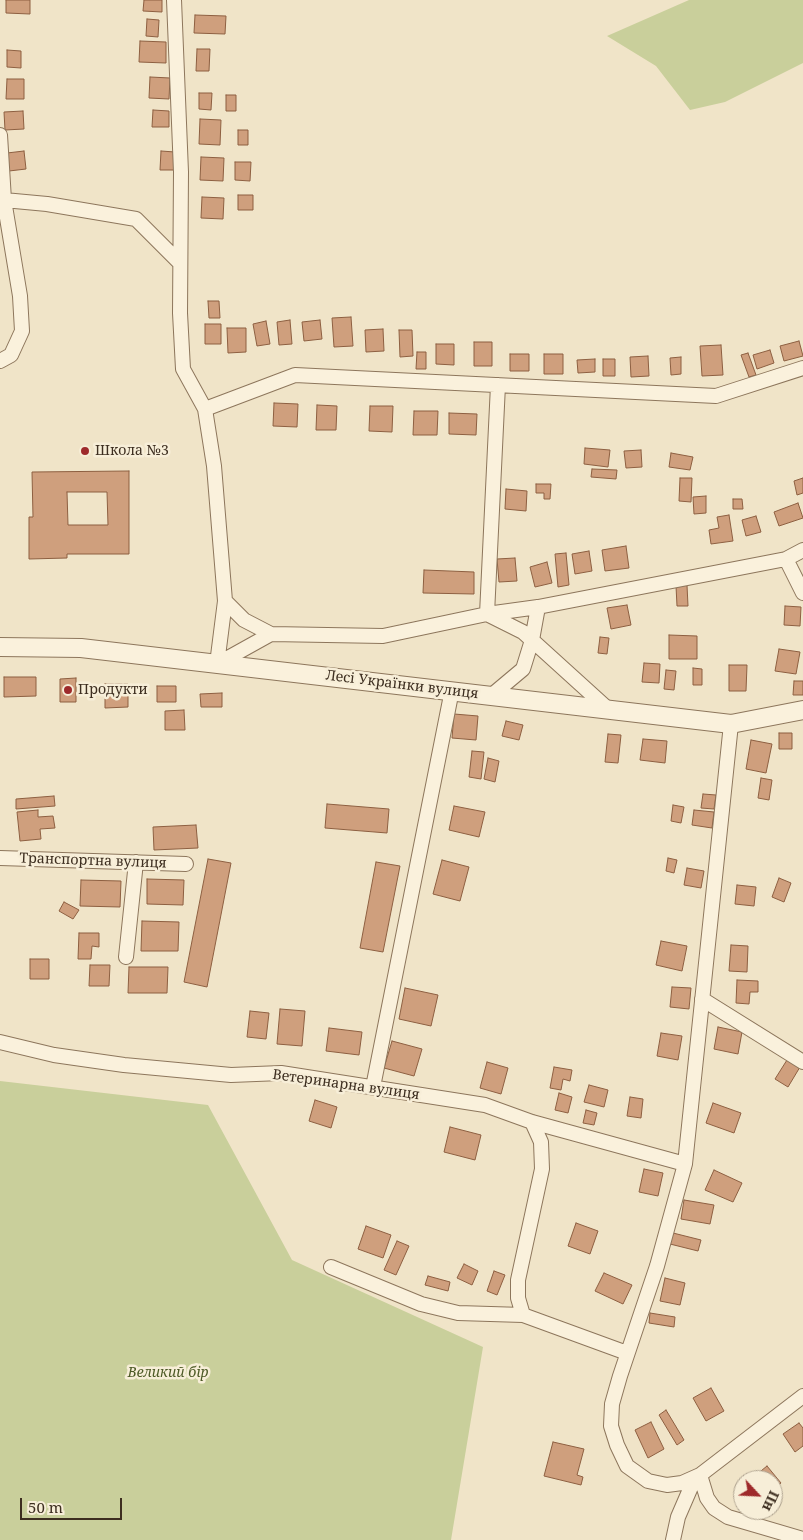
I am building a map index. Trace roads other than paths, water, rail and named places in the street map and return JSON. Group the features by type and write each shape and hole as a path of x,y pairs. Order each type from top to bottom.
{"street":[{"path":"174,0 181,172 180,313 184,369 205,410 214,466 225,601 217,664"},
{"path":"0,135 4,200 20,296 22,331 6,358"},
{"path":"4,200 47,204 136,218 180,263"},
{"path":"205,410 295,375 716,396 803,368"},
{"path":"487,614 498,385"},
{"path":"225,601 244,620 271,634 383,636 487,614 538,607 786,559 803,550"},
{"path":"786,559 803,592"},
{"path":"492,695 523,668 532,640 538,607"},
{"path":"487,614 523,632 609,710"},
{"path":"217,664 271,634"},
{"name":"Лесі Українки вулиця","path":"0,647 81,648 731,724 803,710"},
{"path":"373,1087 452,690"},
{"path":"731,724 685,1164 657,1266 627,1353 612,1404 611,1426 627,1466 648,1481 667,1485 682,1483 700,1475 803,1396"},
{"name":"Транспортна вулиця","path":"0,858 186,864"},
{"path":"126,957 136,862"},
{"path":"702,999 803,1062"},
{"name":"Ветеринарна вулиця","path":"0,1042 54,1055 124,1065 231,1075 281,1073 485,1106 532,1122 685,1164"},
{"path":"523,1315 518,1298 518,1280 542,1169 541,1142 532,1122"},
{"path":"331,1267 421,1304 458,1313 523,1315 627,1353"},
{"path":"700,1475 707,1498 714,1508 728,1517 803,1539"},
{"path":"673,1540 678,1517 691,1487 700,1475"}],"place":[{"name":"Школа №3","path":"85,451"},
{"name":"Продукти","path":"68,690"}],"park label":[{"name":"Великий бір","path":"168,1373"}]}
